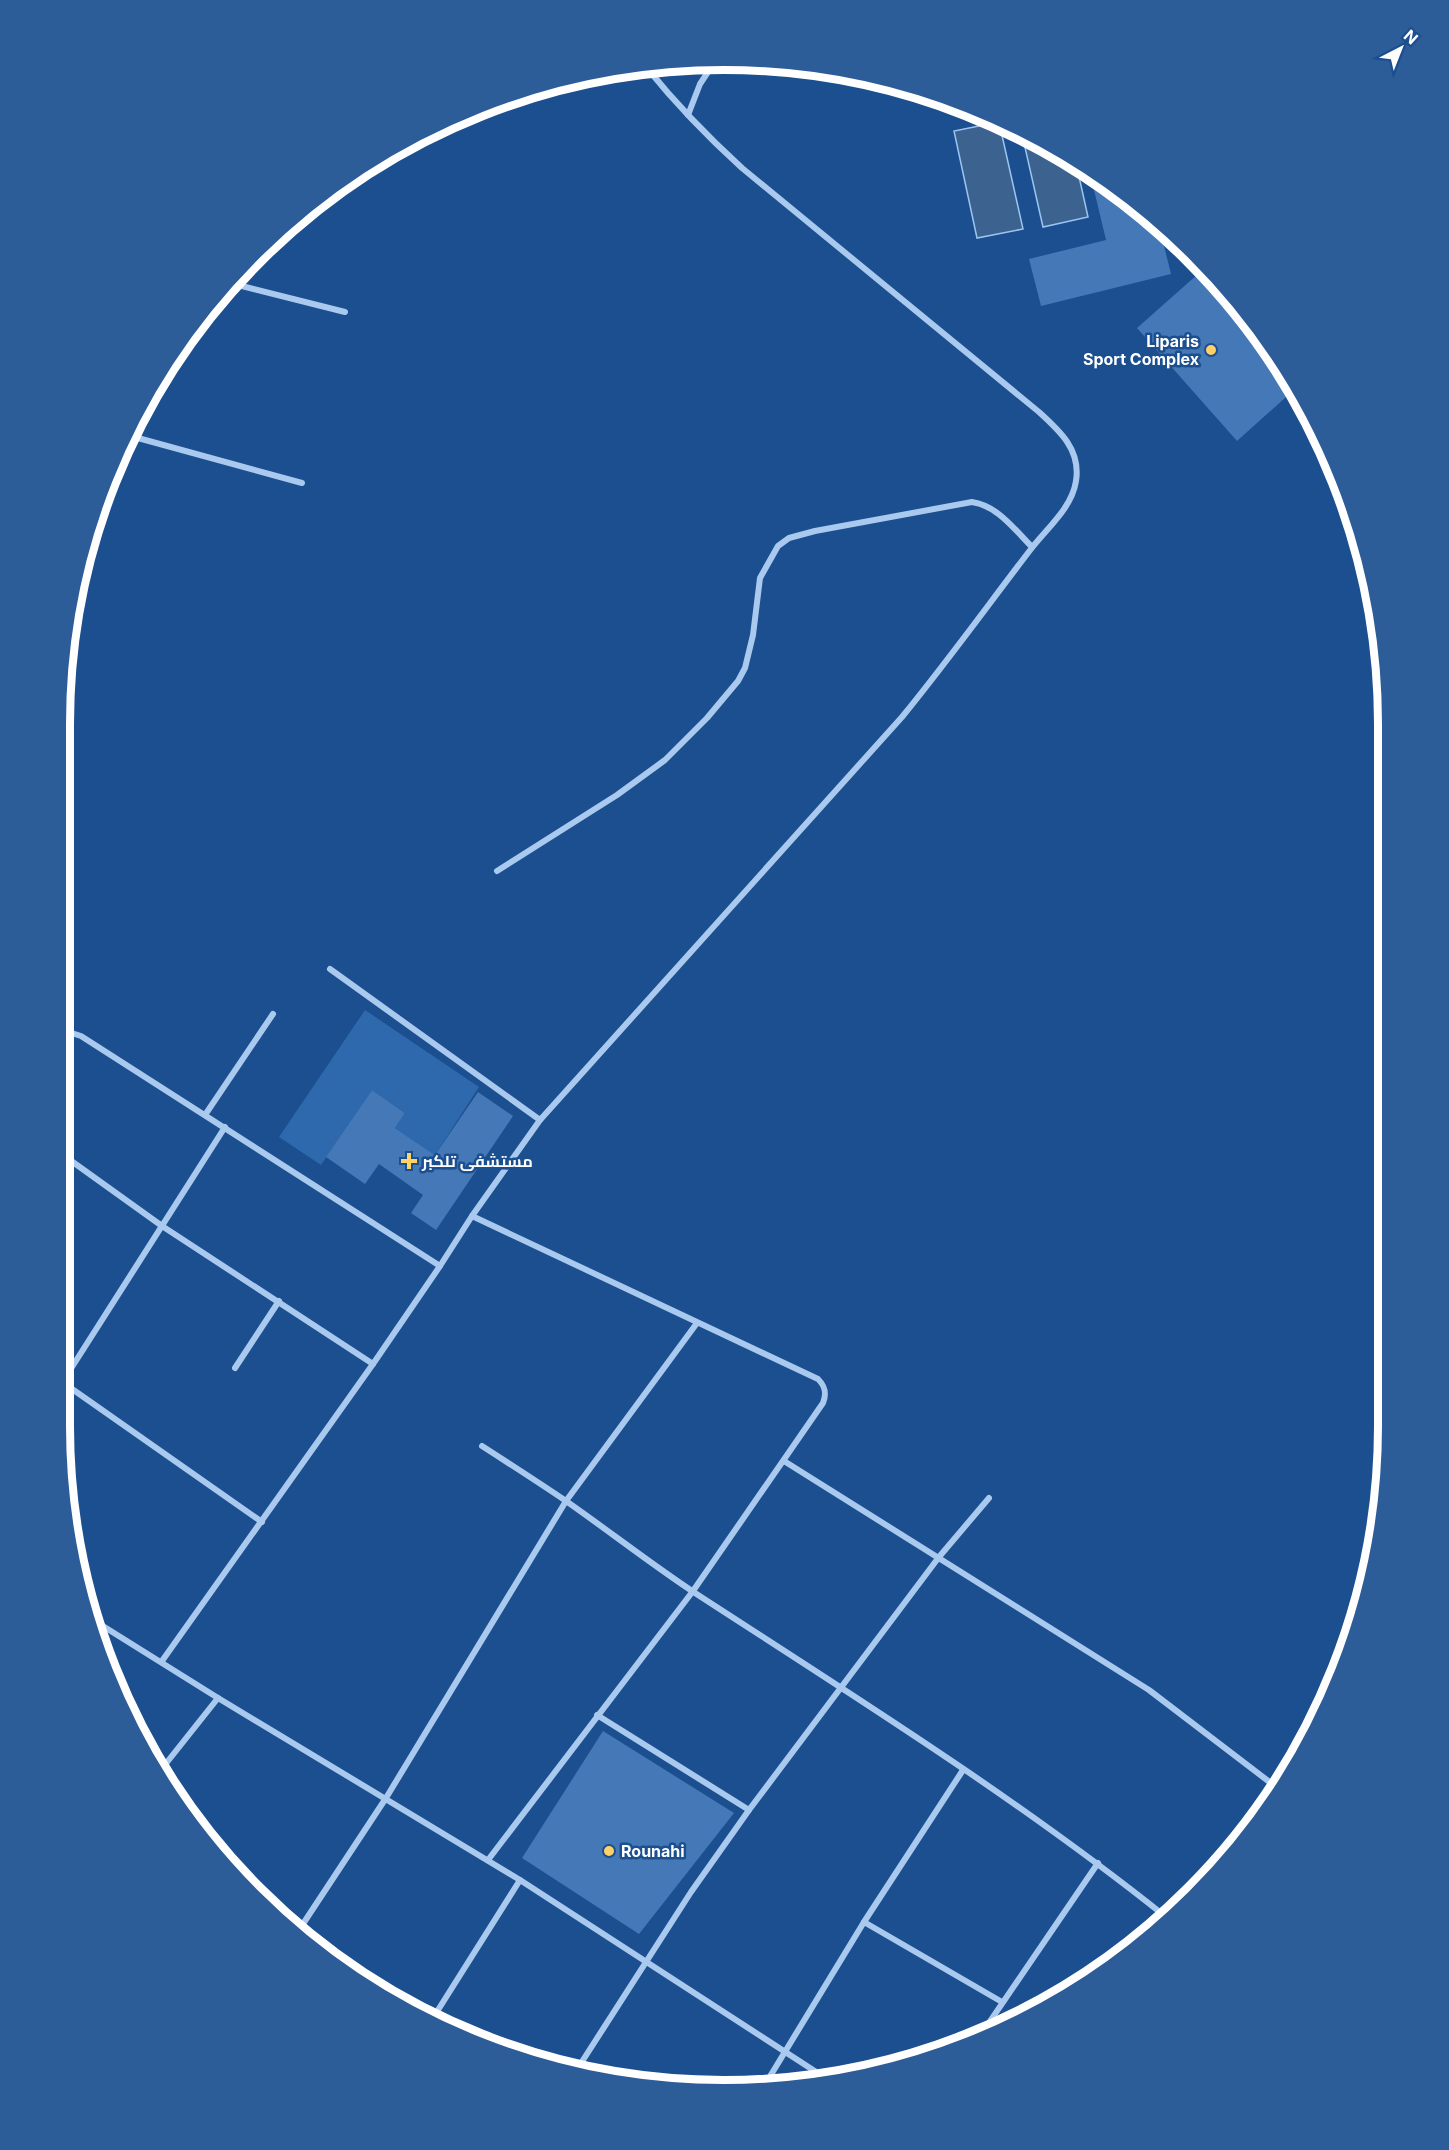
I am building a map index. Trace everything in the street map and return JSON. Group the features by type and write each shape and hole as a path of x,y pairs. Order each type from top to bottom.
{"street":[{"path":"688,115 700,84 709,71"},
{"path":"162,1661 373,1364 472,1216 540,1120 902,717 935,678 1074,492 1076,479 1074,454 1062,432 742,168 688,115 653,75"},
{"path":"240,286 345,312"},
{"path":"137,438 302,483"},
{"path":"497,871 617,795 665,760 738,681 746,668 753,635 760,578 774,551 789,538 815,531 972,502 985,504 996,511 1032,547"},
{"path":"330,969 540,1120"},
{"path":"206,1115 273,1014"},
{"path":"70,1033 81,1036 440,1266"},
{"path":"70,1370 225,1128"},
{"path":"70,1160 162,1226 373,1364"},
{"path":"472,1216 813,1377 822,1383 826,1394 824,1403 693,1591 488,1860"},
{"path":"235,1368 279,1301"},
{"path":"302,1925 387,1798 566,1500 697,1323"},
{"path":"70,1388 262,1522"},
{"path":"482,1446 566,1500 693,1591 842,1687 963,1770 1098,1863 1161,1913"},
{"path":"784,1461 1149,1690 1271,1783"},
{"path":"581,2063 645,1961 749,1810 939,1557 989,1498"},
{"path":"102,1625 218,1698 520,1880 818,2073"},
{"path":"166,1764 218,1698"},
{"path":"597,1715 749,1810"},
{"path":"769,2078 864,1922 963,1770"},
{"path":"988,2024 1098,1863"},
{"path":"436,2013 520,1880"},
{"path":"864,1922 1002,2002"}],"shaded area":[{"path":"985,125 1001,132 1023,229 977,238 954,131"},
{"path":"1024,143 1079,175 1088,217 1043,227"},
{"path":"365,1010 479,1087 435,1155 395,1128 405,1113 372,1090 321,1165 279,1137"}],"building":[{"path":"1093,184 1162,239 1171,274 1041,306 1029,259 1106,240"},
{"name":"Liparis Sport Complex","path":"1198,274 1243,326 1289,395 1237,441 1137,328"},
{"path":"372,1090 405,1113 395,1128 435,1155 478,1092 513,1116 436,1230 411,1213 423,1195 379,1164 365,1184 326,1157"},
{"path":"603,1731 734,1813 639,1934 522,1858"}],"place":[{"name":"Liparis Sport Complex","path":"1211,350"},
{"name":"مستشفى تلكبر","path":"409,1161"},
{"name":"Rounahi","path":"609,1851"}]}
